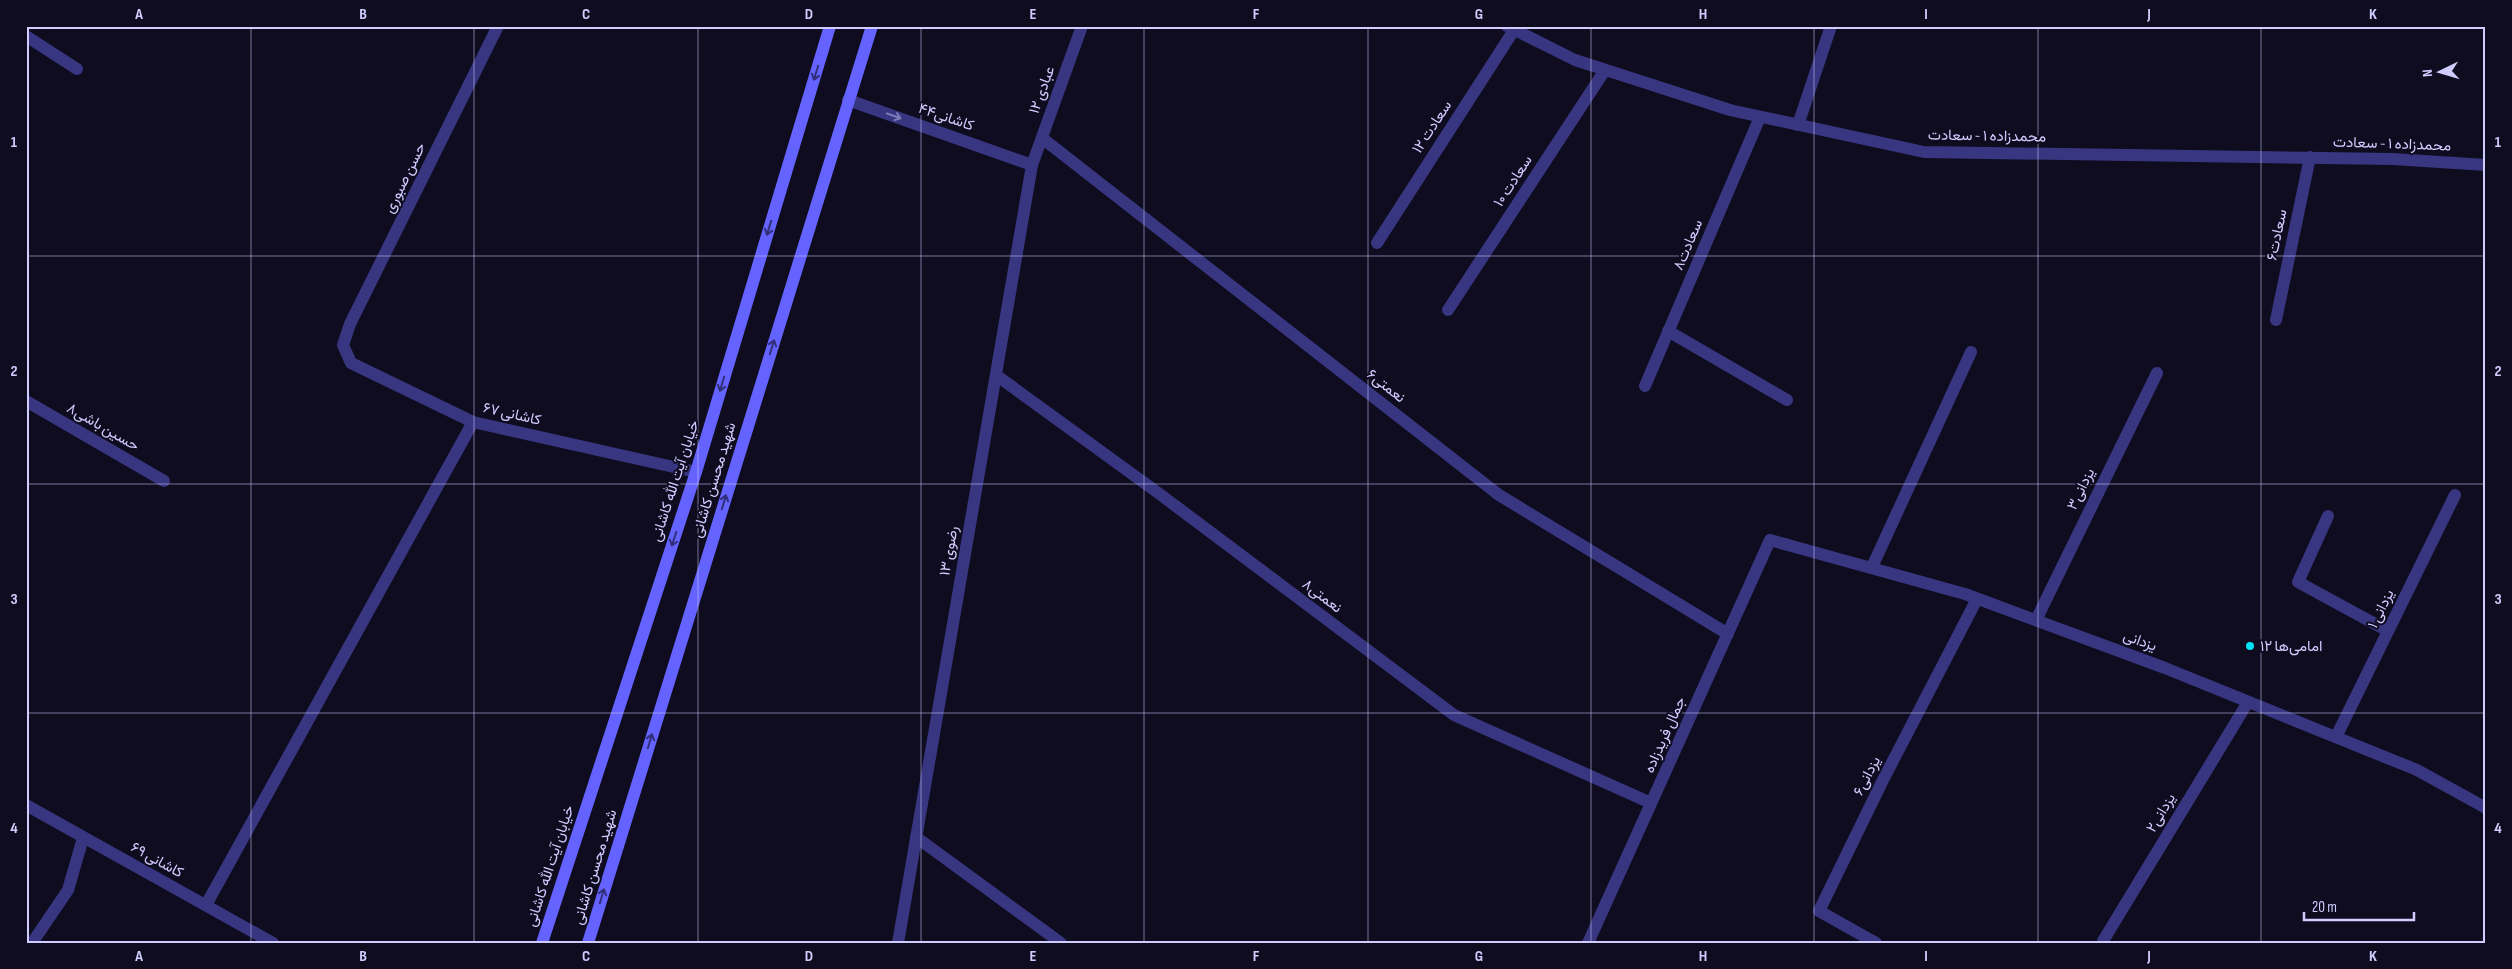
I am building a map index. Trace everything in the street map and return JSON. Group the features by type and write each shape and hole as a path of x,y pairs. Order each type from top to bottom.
{"main road":[{"name":"خیابان آیت الله کاشانی","path":"542,943 696,472 830,26"},
{"name":"شهید محسن کاشانی","path":"588,943 872,26"}],"street":[{"name":"حسن صبوری","path":"343,345 350,324 498,26"},
{"name":"عبادی ۱۲","path":"1032,165 1082,26"},
{"path":"1798,125 1832,26"},
{"name":"محمدزاده ۱ - سعادت","path":"1511,28 1575,60 1730,110 1924,152 2310,157 2393,159 2486,165"},
{"name":"سعادت ۱۲","path":"1377,243 1511,28"},
{"path":"26,36 76,69"},
{"name":"سعادت ۱۰","path":"1448,310 1605,70"},
{"name":"کاشانی۴۴","path":"848,100 1032,165"},
{"name":"سعادت۸","path":"1645,386 1760,117"},
{"name":"نعمتی۶","path":"1042,138 1499,495 1728,634"},
{"name":"سعادت۶","path":"2276,320 2310,157"},
{"name":"رضوی ۱۳","path":"898,943 1032,165"},
{"path":"1668,331 1787,400"},
{"name":"کاشانی ۶۷","path":"343,345 351,363 473,422 696,472"},
{"path":"1872,567 1970,352"},
{"name":"یزدانی۳","path":"2036,620 2157,373"},
{"name":"نعمتی۸","path":"996,375 1161,495 1454,714 1651,803"},
{"name":"حسین باشی۸","path":"26,401 164,481"},
{"path":"206,906 473,422"},
{"name":"یزدانی ۱","path":"2336,737 2455,495"},
{"path":"2328,516 2298,582 2388,631"},
{"name":"جمال فریدزاده","path":"1588,943 1770,540"},
{"name":"یزدانی","path":"1770,540 1872,567 1978,599 2036,620 2417,770 2486,808"},
{"name":"یزدانی۶","path":"1876,943 1819,911 1883,780 1978,599"},
{"name":"یزدانی۲","path":"2103,941 2248,702"},
{"name":"کاشانی ۶۹","path":"26,805 273,943"},
{"path":"916,837 1061,943"},
{"path":"32,943 68,890 83,838"}],"place":[{"name":"۱۲ امامی‌ها","path":"2250,646"}]}
